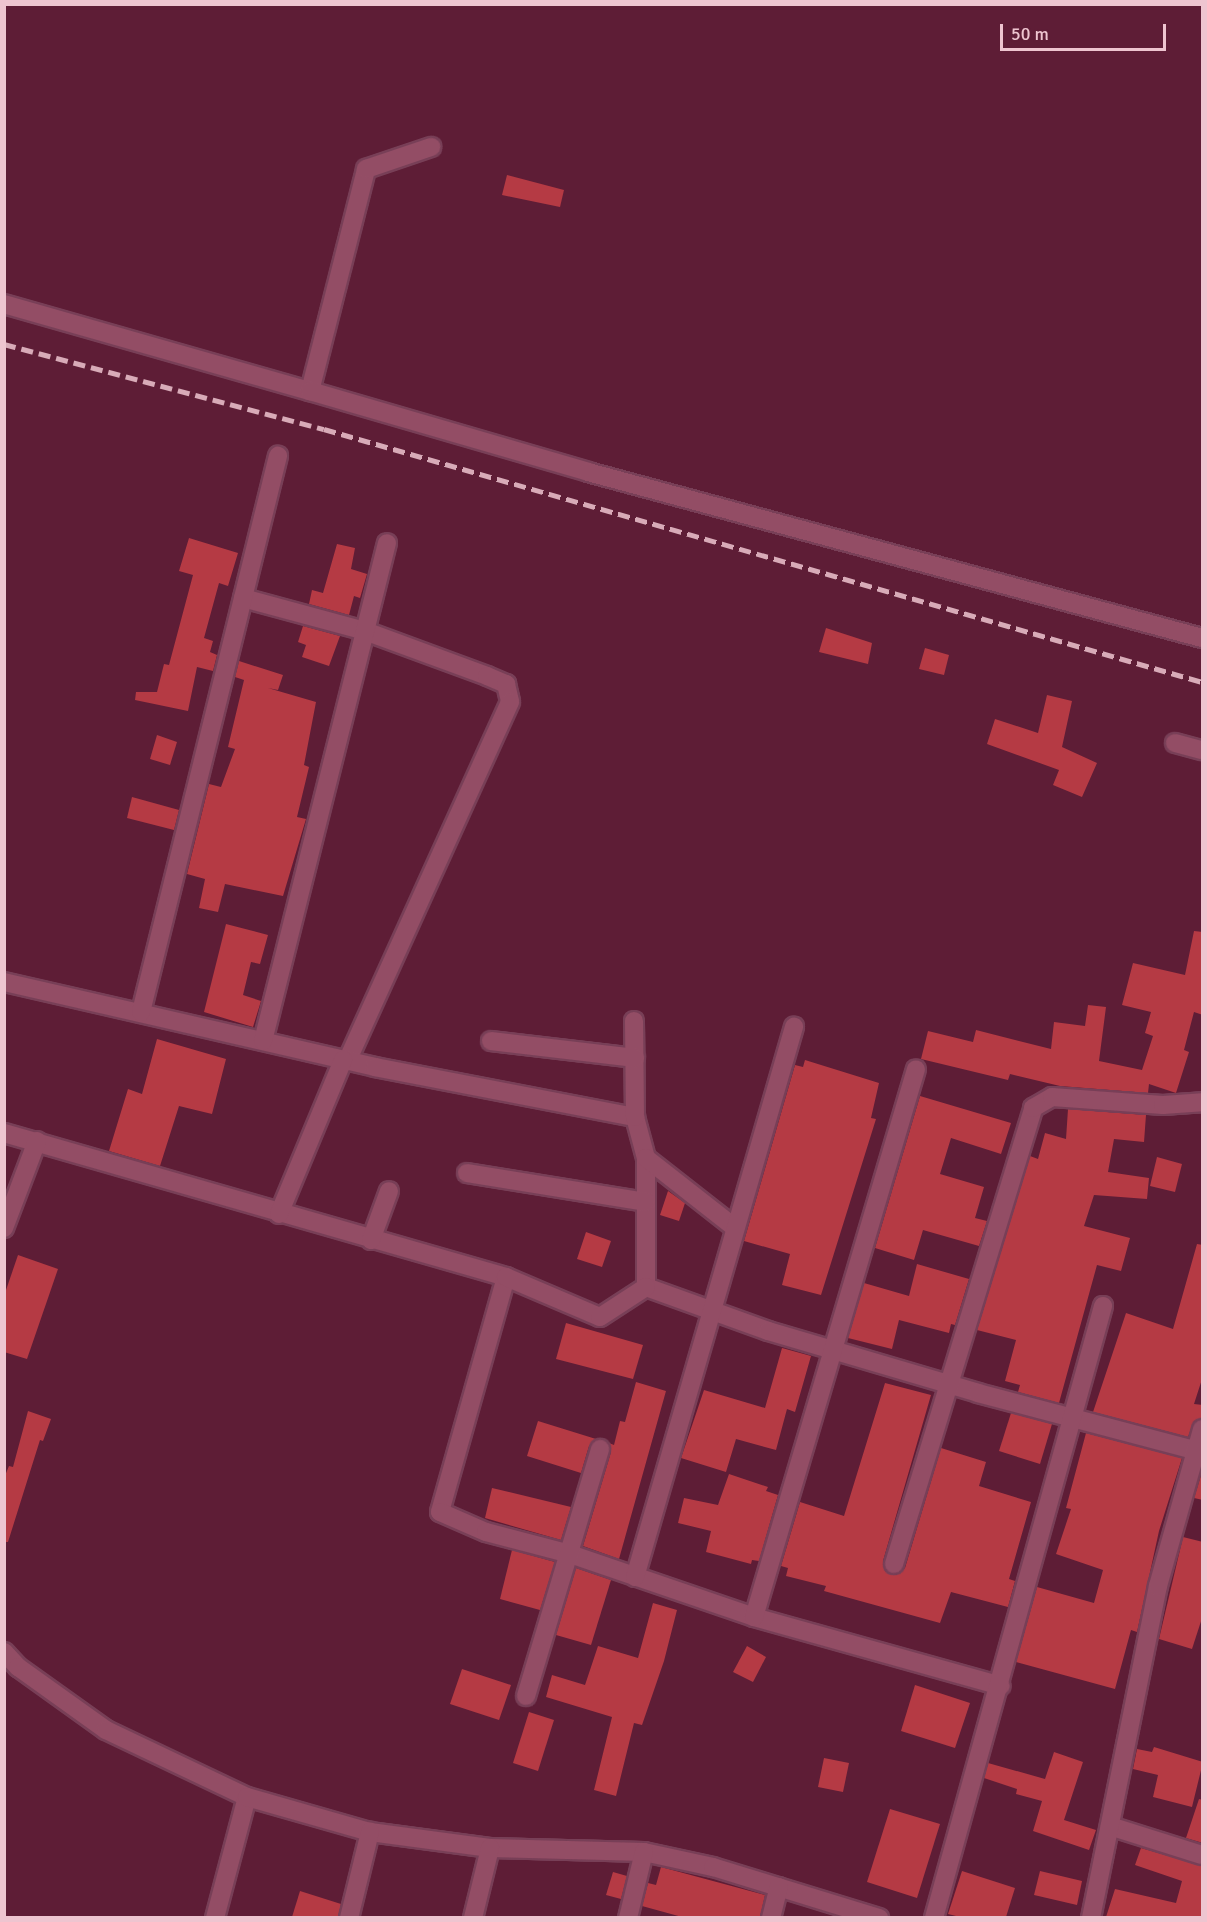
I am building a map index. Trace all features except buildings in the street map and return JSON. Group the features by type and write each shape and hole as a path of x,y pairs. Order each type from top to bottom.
{"street":[{"path":"310,392 366,169 431,147"},
{"path":"4,303 588,472 1203,638"},
{"path":"141,1011 278,456"},
{"path":"263,1041 387,543"},
{"path":"243,598 365,631 506,684 510,702 345,1060 279,1215"},
{"path":"1175,743 1203,750"},
{"path":"4,982 141,1011 345,1060 635,1117"},
{"path":"634,1021 635,1117 646,1158 646,1287"},
{"path":"635,1577 709,1313 794,1027"},
{"path":"491,1041 635,1058"},
{"path":"754,1617 831,1347 916,1069"},
{"path":"894,1564 946,1383 1033,1108 1052,1097 1163,1105 1203,1102"},
{"path":"4,1133 279,1215 506,1277 600,1317 646,1287"},
{"path":"4,1228 36,1141"},
{"path":"646,1158 734,1227"},
{"path":"467,1173 646,1202"},
{"path":"371,1240 389,1191"},
{"path":"506,1277 440,1512 486,1532 570,1554 754,1617 1001,1686"},
{"path":"646,1287 709,1313 831,1347 946,1383 1200,1451"},
{"path":"934,1917 1001,1686 1103,1305"},
{"path":"1091,1917 1158,1586 1200,1451 1203,1429"},
{"path":"526,1696 600,1449"},
{"path":"4,1652 18,1667 106,1730 247,1797 370,1832 490,1848 644,1852 713,1867 879,1917"},
{"path":"215,1917 247,1797"},
{"path":"1110,1826 1203,1855"},
{"path":"349,1917 370,1832"},
{"path":"472,1917 490,1848"},
{"path":"628,1917 644,1852"},
{"path":"771,1917 779,1887"}],"railway":[{"path":"4,344 324,429 1202,682"}]}
